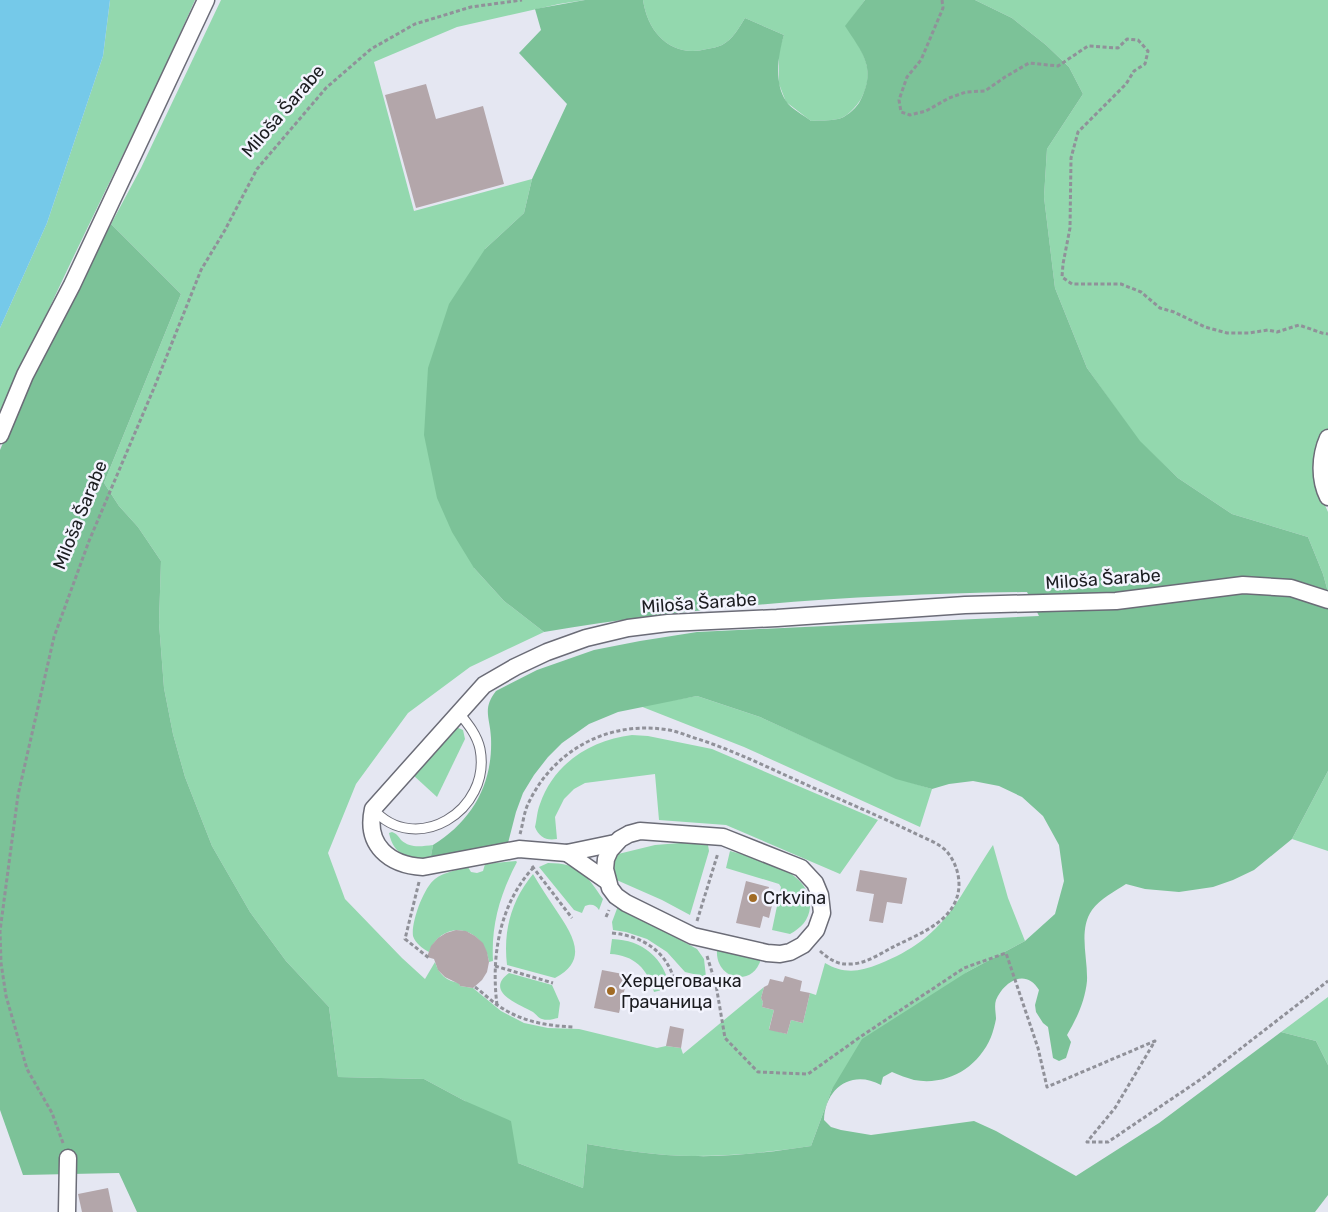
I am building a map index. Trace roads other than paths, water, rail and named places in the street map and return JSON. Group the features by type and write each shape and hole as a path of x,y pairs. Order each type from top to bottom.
{"street":[{"path":"0,435 25,375 72,285 206,0"},
{"path":"1328,438 1322,458 1321,470 1324,490 1328,497"},
{"name":"Miloša Šarabe","path":"373,809 484,685 515,667 547,652 586,638 628,628 668,623 777,618 965,605 1116,601 1243,585 1291,588 1328,600"},
{"path":"373,809 373,832 381,849 396,861 405,865 423,867 519,849 567,853 615,843 629,834 640,831 723,836 801,868 815,883 820,895 822,913 816,930 808,941 790,952 780,954 697,938 626,903 616,896 606,881 567,853"},
{"path":"606,881 606,859 615,843"},
{"path":"67,1212 68,1158"}],"lane":[{"path":"373,809 380,817 387,821 406,827 422,828 444,822 458,814 466,805 478,783 481,772 481,759 476,738 459,713"}],"water":[{"path":"0,0 110,0 103,56 47,223 0,328"}],"place":[{"name":"Crkvina","path":"753,898"},
{"name":"Херцеговачка Грачаница","path":"611,991"}]}
